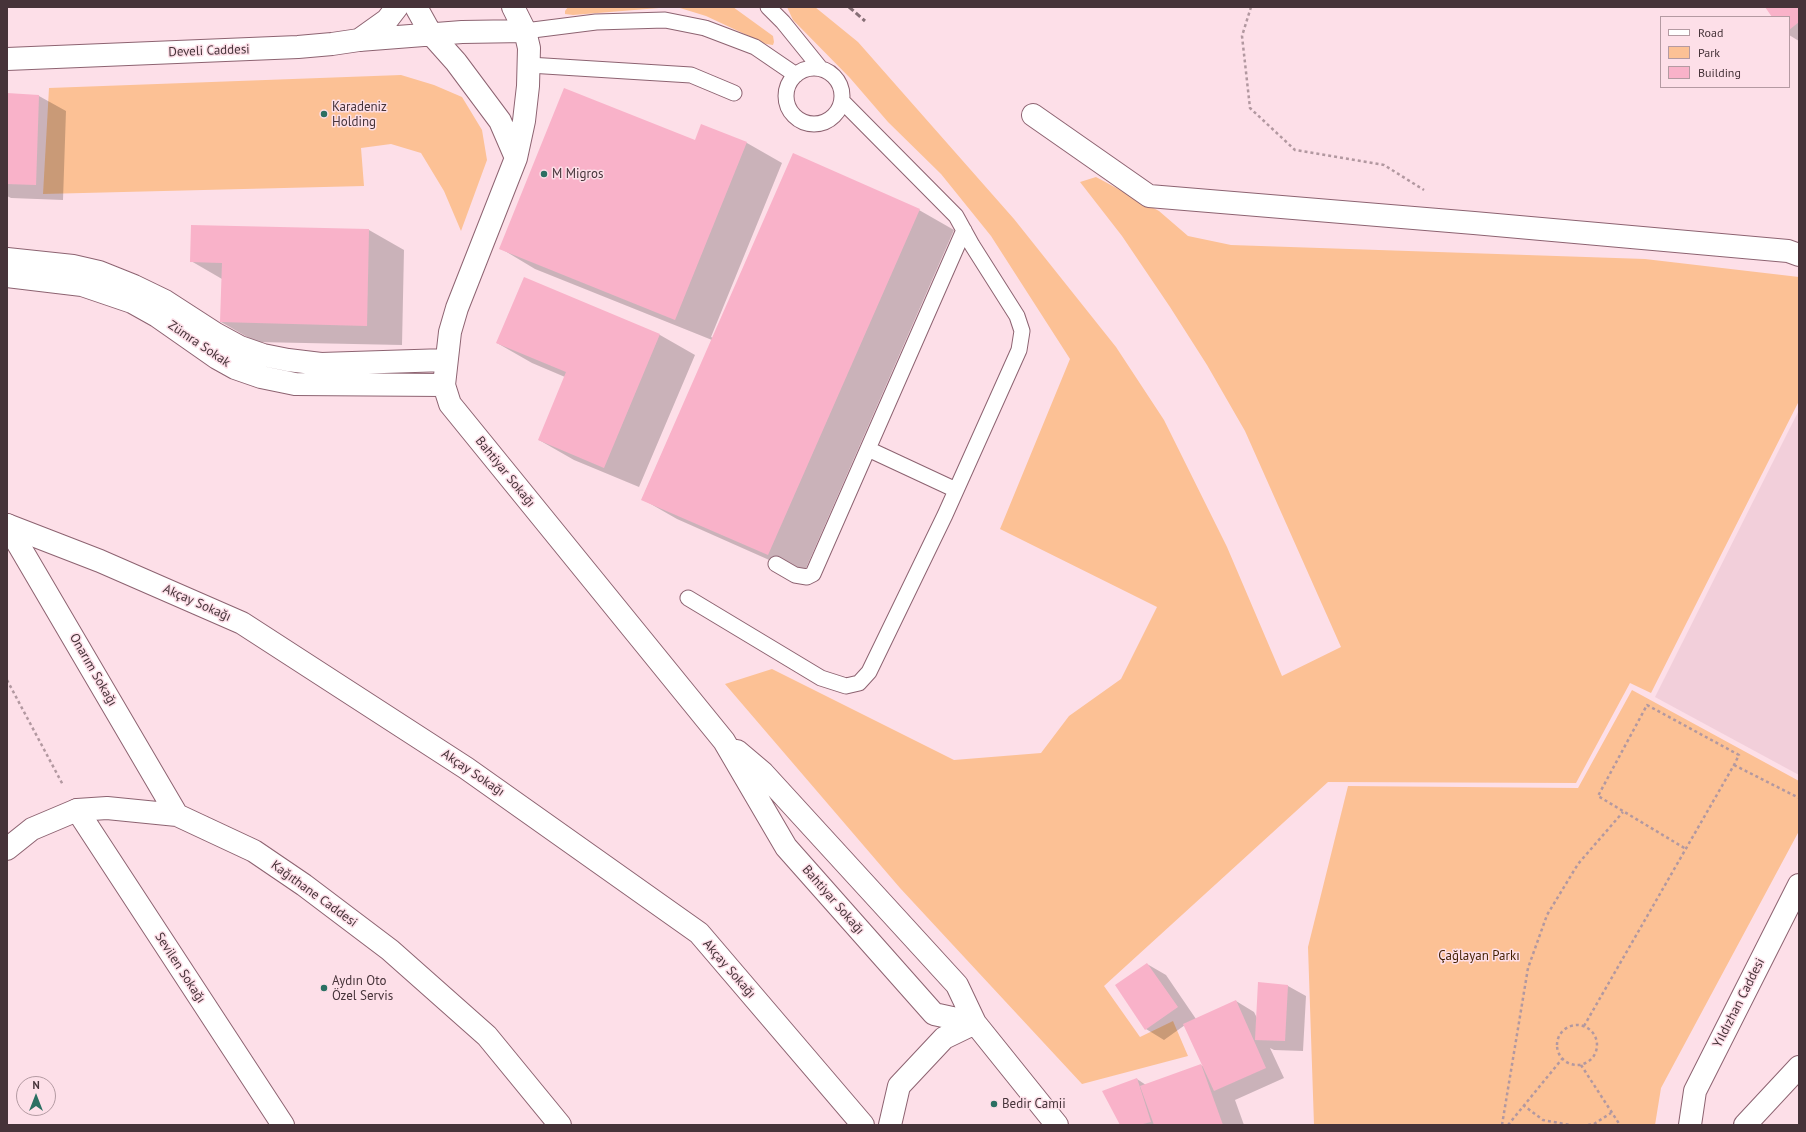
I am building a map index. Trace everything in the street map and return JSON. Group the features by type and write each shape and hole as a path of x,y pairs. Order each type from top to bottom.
{"street":[{"name":"Develi Caddesi","path":"7,58 298,47 359,40 387,20 397,7"},
{"path":"416,7 432,34 456,62 500,121 516,158"},
{"name":"Bahtiyar Sokağı","path":"517,8 529,48 524,121 516,158 457,308 450,332 444,385 450,404 724,741 786,847 934,1014 976,1023"},
{"path":"359,40 432,34 525,31"},
{"path":"1033,115 1149,196 1756,248 1788,251 1799,255"},
{"name":"Zümra Sokak","path":"7,259 72,266 99,272 166,301 216,334 240,347 263,355 320,364 446,360"},
{"name":"Zümra Sokak","path":"7,276 82,285 132,302 158,316 217,358 235,368 261,377 295,384 444,385"},
{"name":"Onarım Sokağı","path":"7,525 80,647 177,815"},
{"name":"Akçay Sokağı","path":"7,525 100,561 242,623 466,768 699,933 863,1125"},
{"name":"Bahtiyar Sokağı","path":"724,741 763,773 957,985 976,1023 1057,1125"},
{"name":"Kağıthane Caddesi","path":"7,849 32,829 76,810 107,808 177,815 254,851 304,885 390,950 487,1036 560,1125"},
{"name":"Sevilen Sokağı","path":"76,810 283,1125"},
{"name":"Yıldızhan Caddesi","path":"1690,1125 1695,1091 1799,885"},
{"path":"890,1125 899,1086 944,1038 976,1023"},
{"path":"1745,1125 1799,1067"}],"lane":[{"path":"768,7 783,22 821,69 834,76 839,83 842,92 842,101 839,110 825,122 816,124 807,123 798,119 787,105 787,86 796,75 808,68 821,69"},
{"path":"525,31 596,22 665,20 705,28 755,46 796,75"},
{"path":"529,64 691,75 734,93"},
{"path":"688,598 821,678 846,686 859,683 868,672 956,490 1019,350 1022,331 1017,316 956,216 842,101"},
{"path":"776,564 795,575 807,577 813,574 964,230"},
{"path":"868,449 956,490"}],"path":[{"path":"1251,7 1242,36 1250,108 1295,150 1384,165 1429,194"},
{"path":"7,680 76,810"},
{"path":"1584,1026 1686,849 1739,755 1647,705 1598,796 1686,849"},
{"path":"1734,765 1799,798"},
{"path":"1502,1125 1528,968 1547,915 1578,864 1623,812"},
{"path":"1572,1025 1584,1026 1594,1034 1597,1046 1592,1058 1581,1065 1568,1063 1562,1059 1557,1046 1558,1039 1561,1033 1572,1025"},
{"path":"1508,1125 1562,1059"},
{"path":"1581,1065 1620,1125"},
{"path":"1523,1105 1543,1120 1570,1125"},
{"path":"1588,1125 1594,1124 1611,1113"}],"shaded area":[{"path":"1799,410 1799,775 1655,697"}],"green space":[{"path":"568,7 733,7 773,36 774,42 773,45 766,44 706,16 680,8 659,8 573,15 565,14"},
{"path":"787,7 815,7 858,42 1014,219 1116,347 1164,420 1227,547 1282,676 1341,647 1245,431 1207,365 1170,307 1122,236 1080,182 1096,177 1159,211 1188,236 1231,245 1645,259 1799,277 1799,401 1651,693 1630,683 1576,783 1328,782 1104,986 1140,1037 1173,1021 1188,1056 1082,1084 900,888 725,684 772,669 954,760 1041,753 1069,716 1121,679 1157,607 1000,529 1070,359 991,236 941,174 888,122 850,78 793,20"},
{"path":"401,75 434,85 462,97 482,130 487,160 461,231 444,191 421,153 391,144 361,148 364,186 43,194 49,88"},
{"name":"Çağlayan Parkı","path":"1632,690 1799,781 1799,831 1661,1088 1655,1125 1314,1125 1308,947 1348,786 1578,788"}],"building":[{"path":"1765,7 1799,7 1799,22 1790,29 1790,16 1771,16"},
{"path":"564,88 695,140 701,124 747,142 675,320 499,249"},
{"path":"7,93 39,95 36,185 7,184"},
{"path":"793,153 920,209 768,555 641,500"},
{"path":"191,225 369,229 367,326 220,322 222,263 190,262"},
{"path":"524,277 660,334 604,468 538,440 566,372 496,343"},
{"path":"1147,963 1178,1007 1145,1030 1115,985"},
{"path":"1258,982 1288,985 1285,1041 1255,1040"},
{"path":"1236,1000 1266,1068 1214,1091 1183,1024"},
{"path":"1201,1064 1223,1125 1154,1125 1140,1086"},
{"path":"1137,1078 1151,1122 1139,1125 1120,1125 1102,1091"}],"railway":[{"path":"849,7 865,21"}],"place":[{"name":"Karadeniz Holding","path":"324,114"},
{"name":"M Migros","path":"544,174"},
{"name":"Aydın Oto Özel Servis","path":"324,988"},
{"name":"Bedir Camii","path":"994,1104"}]}
